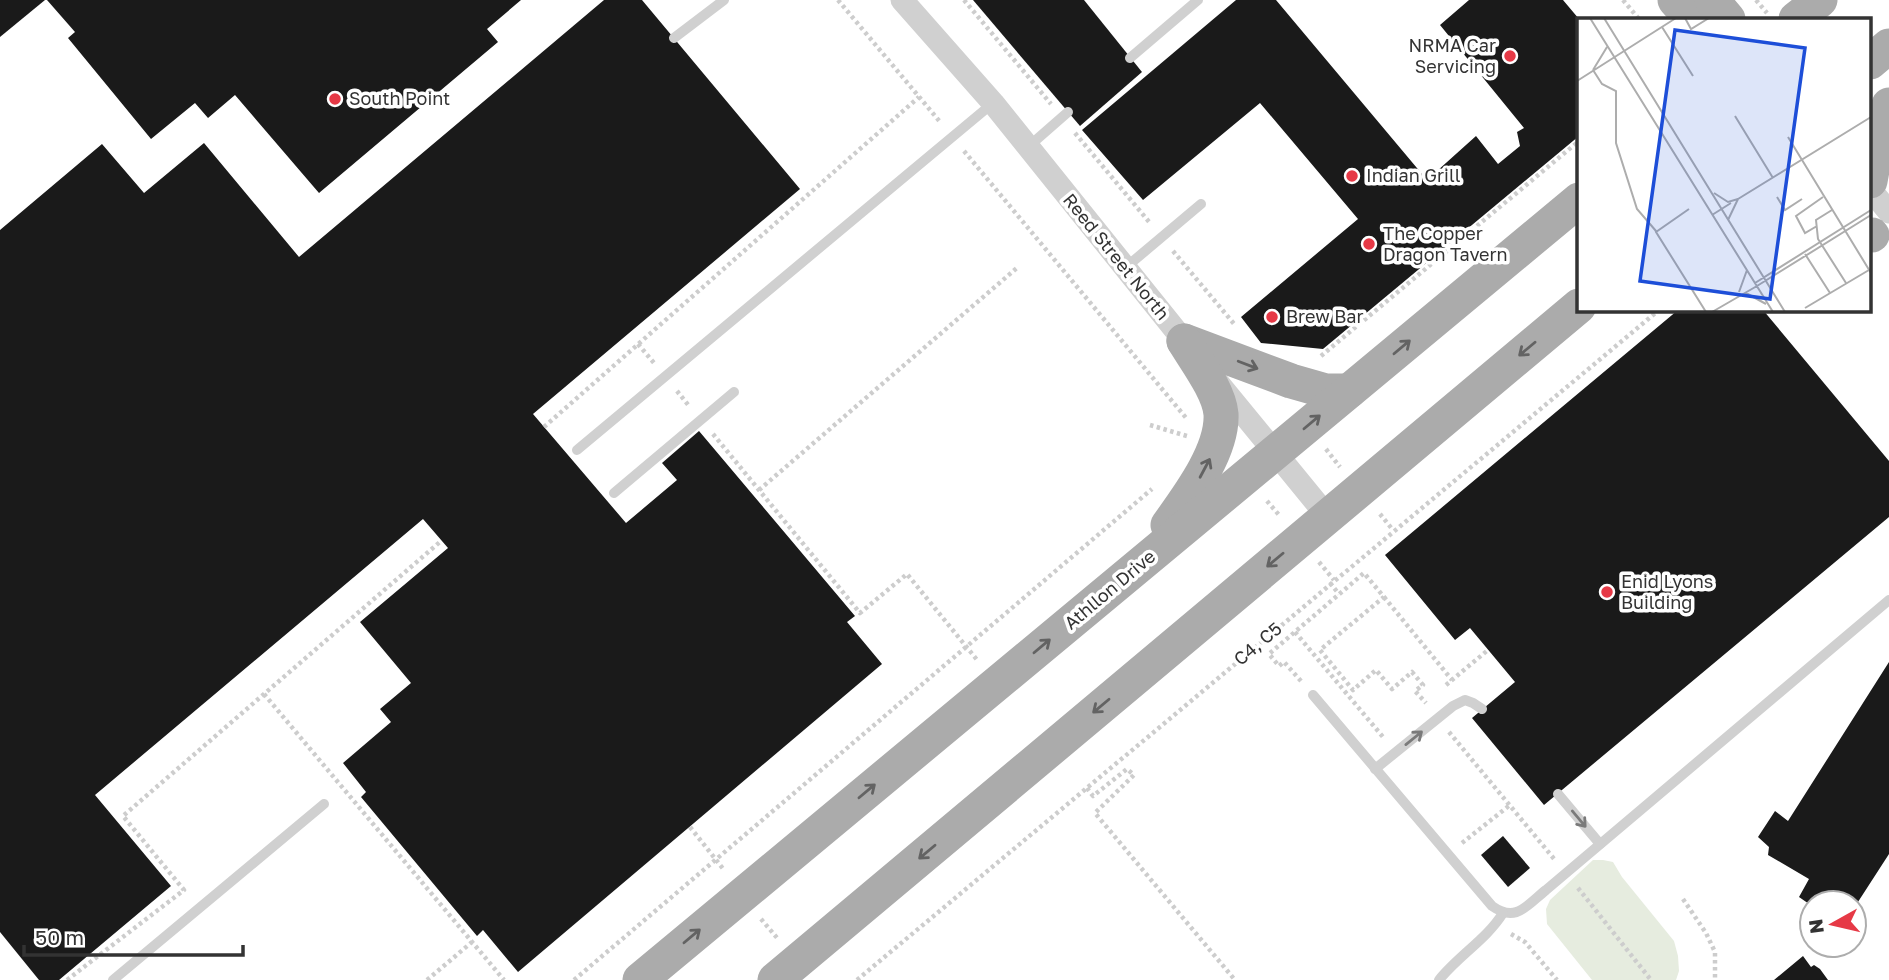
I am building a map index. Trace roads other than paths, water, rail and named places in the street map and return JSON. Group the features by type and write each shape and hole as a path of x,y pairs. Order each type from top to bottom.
{"main road":[{"path":"1675,0 1691,18"},
{"path":"1712,0 1727,18"},
{"path":"1797,18 1819,0"},
{"path":"1871,61 1889,46"},
{"path":"1871,176 1881,122 1889,105"},
{"name":"Athllon Drive","path":"640,980 1577,202"},
{"path":"775,980 1577,308"},
{"path":"1184,341 1291,381 1326,391 1349,391"},
{"path":"1139,565 1193,490 1216,447 1221,414 1215,394 1184,341"}],"street":[{"name":"Reed Street North","path":"902,0 993,103 1328,516"},
{"path":"1871,194 1878,232"}],"lane":[{"path":"674,38 724,0"},
{"path":"1130,58 1198,0"},
{"path":"577,450 993,103"},
{"path":"1027,147 1065,114"},
{"path":"1125,268 1201,204"},
{"path":"614,493 734,392"},
{"path":"1313,695 1492,906 1503,914 1511,914 1522,909 1566,873 1889,600"},
{"path":"1375,769 1453,706 1465,700 1482,709"},
{"path":"1558,794 1600,844"},
{"path":"113,980 324,804"},
{"path":"1439,980 1496,925 1503,914"}],"place":[{"name":"NRMA Car Servicing","path":"1510,56"},
{"name":"South Point","path":"335,99"},
{"name":"Indian Grill","path":"1352,176"},
{"name":"The Copper Dragon Tavern","path":"1369,244"},
{"name":"Brew Bar","path":"1272,317"},
{"name":"Enid Lyons Building","path":"1607,592"}]}
